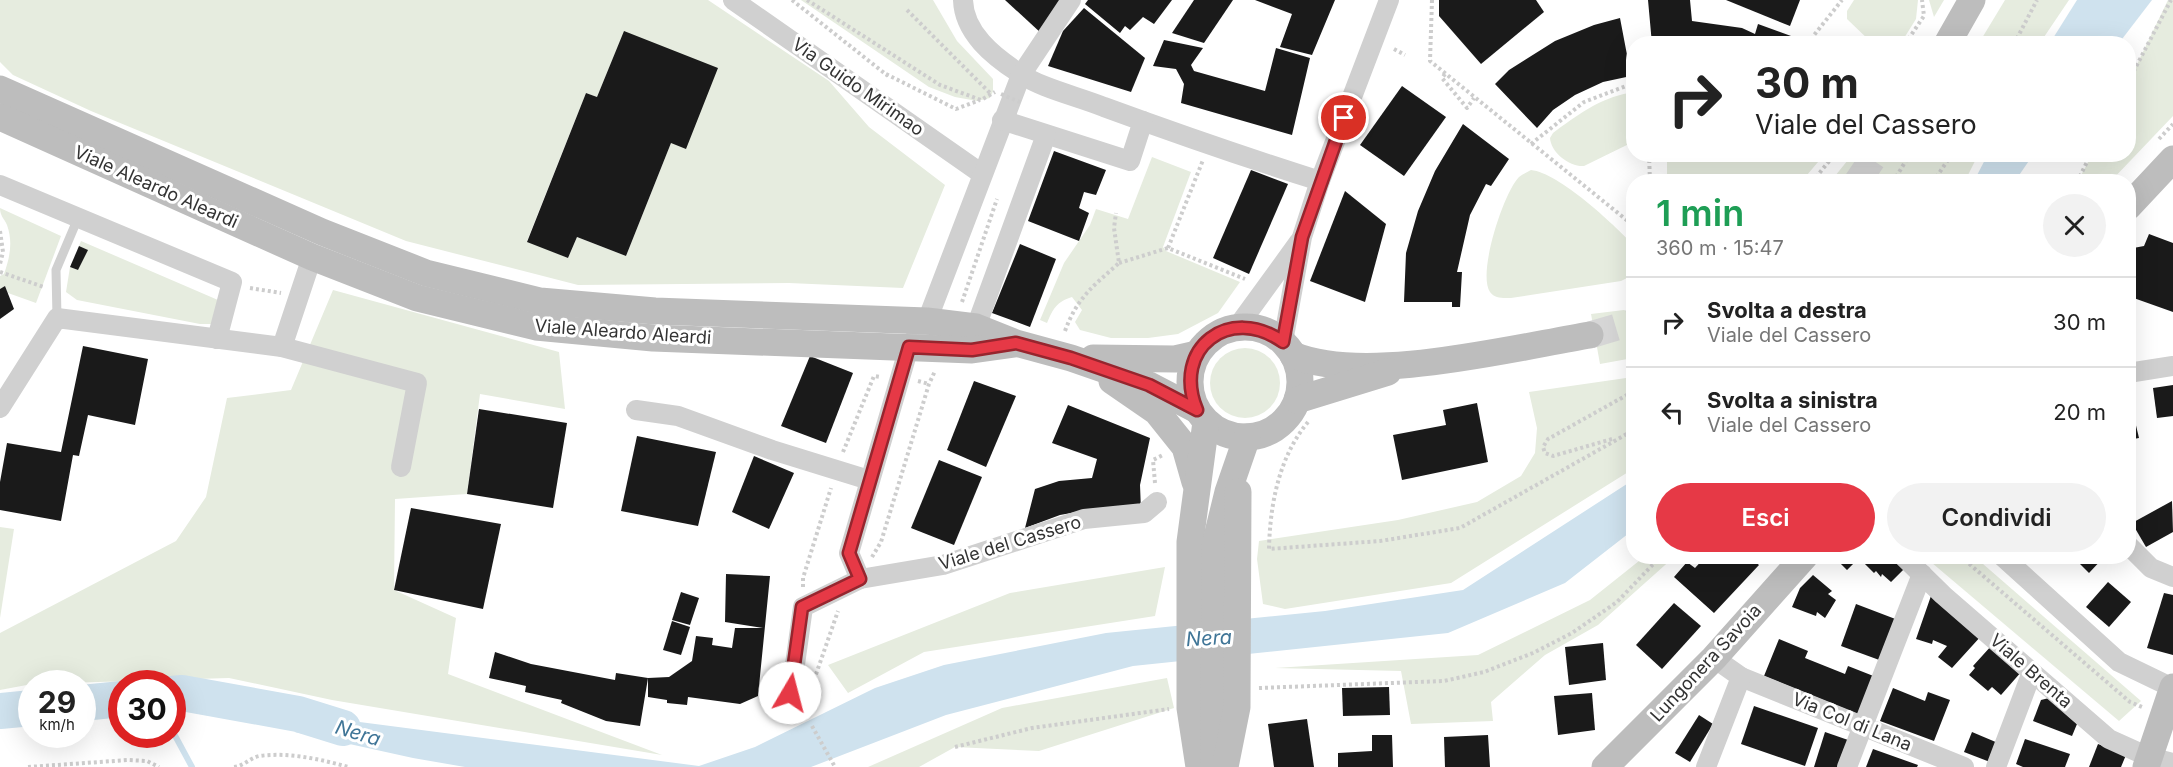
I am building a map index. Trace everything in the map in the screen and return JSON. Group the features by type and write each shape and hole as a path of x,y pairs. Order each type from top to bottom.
{"street":[{"name":"Via Guido Mirimao","path":"733,0 982,174"},
{"path":"860,579 849,553 909,347 927,321 1032,48 1071,0"},
{"path":"1952,36 1972,0"},
{"path":"963,2 967,22 978,38 990,52 1021,75 1208,146 1320,181"},
{"path":"1305,408 1288,348 1302,237 1382,3"},
{"name":"Viale Aleardo Aleardi","path":"0,90 258,204 426,273 540,301 655,311 927,321"},
{"path":"1008,107 1046,135 1130,161 1143,121"},
{"name":"Viale Aleardo Aleardi","path":"0,117 312,257 417,298 536,327 653,338 909,347"},
{"path":"974,339 1046,135"},
{"path":"2136,199 2172,163"},
{"path":"0,184 232,282 217,339"},
{"name":"Viale Aleardo Aleardi","path":"258,204 312,257"},
{"path":"1238,326 1302,237"},
{"name":"Viale Aleardo Aleardi","path":"312,257 351,253 388,258"},
{"path":"282,347 312,257"},
{"path":"0,408 57,318 282,347 417,383 401,467"},
{"path":"927,321 974,339"},
{"path":"1214,767 1212,704 1215,544 1202,458 1202,416 1189,382 1197,354 1207,341 1222,331 1238,326 1255,327 1270,332 1288,348 1335,364 1412,364 1590,335"},
{"path":"909,347 974,339 1016,343 1149,385 1202,416 1218,430 1246,437 1268,432 1305,408 1412,364"},
{"path":"1083,363 1175,359 1197,354"},
{"path":"1083,363 1157,412 1185,447 1215,544"},
{"path":"2136,372 2173,366"},
{"path":"636,410 678,416 772,450 869,480"},
{"path":"1199,767 1212,704 1215,544 1227,492 1246,437"},
{"path":"1197,489 1202,458"},
{"name":"Viale del Cassero","path":"803,710 790,693 802,607 860,579 943,565 1084,519 1144,513 1157,502"},
{"path":"2136,553 2151,568 2173,578"},
{"name":"Lungonera Savoia","path":"1605,767 1714,658 1798,564"},
{"name":"Viale Brenta","path":"1911,564 2109,739 2156,762"},
{"path":"2011,564 2119,662 2173,688 2162,717 2156,762"},
{"path":"1847,767 1922,574"},
{"name":"Via Col di Lana","path":"1714,658 1741,677 1964,767"},
{"path":"1996,767 2031,672"},
{"path":"1706,767 1741,677"},
{"path":"1212,704 1225,767"}],"lane":[{"path":"57,318 56,270 78,218"}],"path":[{"path":"792,0 887,75 956,109 981,100 993,91 1008,107"},
{"path":"807,0 940,85 981,100"},
{"path":"1432,0 1430,61 1626,220"},
{"path":"1813,36 1842,0"},
{"path":"1910,36 1924,16 1922,0"},
{"path":"2018,36 2037,0"},
{"path":"2136,67 2171,0"},
{"path":"907,10 990,93 1008,107"},
{"path":"1394,49 1404,55"},
{"path":"1445,74 1442,78 1467,108 1474,98"},
{"path":"1531,144 1584,102 1626,86"},
{"path":"1168,248 1208,146"},
{"path":"1819,174 1828,162"},
{"path":"1116,213 1114,228 1119,263"},
{"path":"0,231 3,252 0,264"},
{"path":"1065,331 1073,310 1084,294 1119,263 1168,248 1245,279"},
{"path":"0,272 56,291"},
{"path":"232,282 252,289 298,296"},
{"path":"860,579 880,542 929,384 937,368"},
{"path":"1622,436 1553,456 1545,453 1543,447 1548,439 1626,395"},
{"path":"1305,408 1298,434 1279,473 1269,524 1269,549 1380,541 1460,528 1626,434"},
{"path":"1157,502 1152,460 1169,453"},
{"path":"955,747 1032,728 1212,704 1444,681 1484,672 1533,653 1572,633 1617,602 1653,564"},
{"path":"1969,564 2130,702 2162,717"},
{"path":"803,710 835,767"},
{"path":"234,767 243,766 257,756 303,756 348,767"},
{"path":"28,767 128,760 147,761 159,767"}],"shaded area":[{"path":"0,0 708,0 829,81 869,127 945,185 903,288 789,283 578,285 406,241 91,111 13,75 0,62","holes":["624,32 671,143 626,256 577,237 568,258 527,241 586,93 597,97"]},
{"path":"801,0 933,0 957,41 993,79 993,91 990,98 977,101 955,97 929,87"},
{"path":"1854,0 1918,0 1916,19 1905,36 1865,36 1847,19 1847,11"},
{"path":"1929,0 1944,0 1934,17"},
{"path":"2005,0 2069,0 2045,36 1983,36"},
{"path":"2168,0 2173,0 2173,116 2136,155 2136,66"},
{"path":"1626,94 1626,145 1584,166 1567,162 1562,158 1551,144 1550,138 1553,133 1598,103"},
{"path":"1152,157 1191,172 1163,247 1166,251 1240,282 1218,313 1178,334 1148,338 1111,338 1080,330 1075,322 1082,310 1072,297 1062,301 1056,307 1047,323 1040,320 1064,263 1090,225 1096,209 1128,219"},
{"path":"1667,162 1818,162 1808,174 1667,174"},
{"path":"1846,162 1974,162 1968,174 1837,174"},
{"path":"2088,162 2129,162 2118,174 2082,174"},
{"path":"1531,170 1556,180 1600,213 1624,236 1626,238 1626,278 1511,298 1494,296 1487,282 1490,251 1506,199 1520,176"},
{"path":"0,208 61,236 36,303 8,293 5,286 0,289 0,276 4,274 6,268 10,243 9,231"},
{"path":"81,241 218,300 212,324 200,324 77,300 66,292 70,267 78,270 87,250 79,246"},
{"path":"333,290 559,352 565,409 480,394 467,494 395,499 394,590 456,618 448,674 662,755 332,700 229,678 186,679 186,670 108,670 108,682 96,682 96,670 18,670 18,687 0,690 0,633 176,541 206,497 227,398 291,390"},
{"path":"1626,311 1626,359 1600,364 1591,314"},
{"path":"1252,348 1265,354 1274,363 1278,369 1280,383 1278,397 1270,408 1259,416 1238,418 1220,408 1212,397 1210,376 1220,358 1231,350"},
{"path":"1626,378 1626,473 1451,583 1285,609 1263,604 1257,559 1259,541 1398,520 1477,502 1521,476 1535,453 1537,428 1529,392"},
{"path":"0,527 14,529 0,618"},
{"path":"1635,564 1666,564 1598,625 1545,655 1491,702 1493,721 1411,724 1401,671 1275,668 1478,655 1590,600"},
{"path":"1933,564 1983,564 2141,701 2119,721"},
{"path":"1165,567 1155,616 924,652 848,693 828,665 1010,593"},
{"path":"1167,678 1174,708 1039,751 955,747 919,767 868,767 1002,708"}],"water":[{"path":"2077,0 2152,0 2124,36 2054,36"},
{"path":"1984,162 2028,162 2020,174 1978,174"},
{"path":"1626,485 1626,535 1565,583 1448,633 1133,666 946,715 811,767 465,767 295,732 298,714 699,766 755,747 875,688 944,665 1106,633 1325,611 1463,590"}],"building":[{"path":"1005,0 1065,0 1042,34"},
{"path":"1088,0 1172,0 1154,24 1143,17 1130,30 1125,26 1120,33 1085,4"},
{"path":"1194,0 1233,0 1204,43 1172,33"},
{"path":"1255,0 1335,0 1312,55 1280,47 1292,14"},
{"path":"1439,0 1536,0 1544,12 1481,64 1439,16"},
{"path":"1648,0 1690,0 1692,21 1742,28 1755,34 1758,24 1791,36 1651,36"},
{"path":"1726,0 1800,0 1790,26"},
{"path":"1084,8 1145,58 1131,92 1048,66 1063,31"},
{"path":"1620,18 1626,50 1626,77 1603,82 1575,95 1553,110 1537,128 1495,84 1509,70 1555,41 1594,25"},
{"path":"624,31 718,68 686,149 671,143 626,256 577,237 568,258 527,242 586,93 597,97"},
{"path":"1164,40 1203,48 1191,65 1194,71 1265,91 1276,48 1310,58 1292,135 1181,103 1184,84 1176,69 1153,66"},
{"path":"1402,86 1446,117 1404,176 1360,145"},
{"path":"1463,124 1509,159 1491,186 1486,184 1470,215 1457,272 1462,272 1460,307 1452,307 1452,302 1404,302 1406,253 1418,211 1435,171"},
{"path":"1054,151 1106,170 1096,195 1084,192 1079,208 1089,213 1079,241 1028,221"},
{"path":"1251,170 1288,184 1249,274 1213,258"},
{"path":"1345,191 1386,224 1365,302 1310,281"},
{"path":"2149,234 2173,243 2173,312 2136,299 2136,248 2144,246"},
{"path":"1020,244 1056,259 1030,327 992,313"},
{"path":"79,246 88,250 78,270 70,267"},
{"path":"5,286 14,309 0,319 0,289"},
{"path":"83,346 148,359 135,425 88,415 79,456 73,455 61,521 0,510 0,482 7,443 61,452"},
{"path":"810,356 853,373 826,443 781,426"},
{"path":"974,381 1016,396 986,467 947,450"},
{"path":"2173,385 2173,416 2157,418 2153,388"},
{"path":"1477,403 1488,462 1402,480 1393,435 1446,425 1443,410"},
{"path":"1068,405 1150,438 1140,485 1141,510 1082,511 1060,515 1025,528 1035,489 1059,481 1092,478 1097,459 1052,443"},
{"path":"479,409 567,423 553,508 467,494"},
{"path":"637,436 716,452 698,526 621,511"},
{"path":"754,456 794,473 769,529 732,512"},
{"path":"939,460 982,477 954,545 911,528"},
{"path":"2172,501 2173,532 2146,547 2136,530 2136,521"},
{"path":"411,508 501,524 483,609 394,590"},
{"path":"1685,564 1695,568 1699,564 1759,565 1714,613 1674,577"},
{"path":"1841,564 1853,564 1847,570"},
{"path":"1865,564 1899,564 1904,569 1891,582 1882,574 1881,577 1876,571 1874,573"},
{"path":"2080,564 2097,564 2089,573"},
{"path":"726,574 770,576 758,696 740,704 688,697 687,705 667,703 667,700 648,697 648,678 669,677 692,661 696,636 713,638 712,645 732,648 735,628 763,628 725,622"},
{"path":"1813,575 1832,591 1828,594 1836,600 1825,618 1817,612 1816,616 1792,607 1800,588"},
{"path":"2108,582 2131,602 2109,627 2086,607"},
{"path":"681,592 699,598 690,625 672,620"},
{"path":"1932,593 1982,635 1952,668 1938,657 1947,646 1933,640 1932,644 1916,639"},
{"path":"2164,593 2173,595 2173,655 2147,648"},
{"path":"1674,603 1701,626 1662,669 1636,645"},
{"path":"1856,604 1898,620 1882,661 1841,646"},
{"path":"672,621 690,627 681,655 663,650"},
{"path":"1779,639 1808,651 1805,658 1845,674 1848,666 1876,677 1860,715 1764,676"},
{"path":"1603,643 1606,680 1569,685 1565,647"},
{"path":"1992,645 2022,671 2001,695 1992,687 1988,691 1969,675 1975,668 1973,666"},
{"path":"495,652 531,664 615,680 616,673 648,678 640,726 606,721 561,703 562,700 525,692 526,686 489,678"},
{"path":"1389,687 1390,715 1343,716 1342,688"},
{"path":"1893,688 1925,701 1928,692 1950,700 1934,741 1880,721"},
{"path":"1592,693 1595,730 1558,735 1554,696"},
{"path":"2049,698 2077,724 2072,736 2033,721 2041,700"},
{"path":"1754,706 1818,728 1805,766 1741,744"},
{"path":"1699,715 1713,724 1690,762 1675,753"},
{"path":"1307,719 1314,767 1274,767 1268,724"},
{"path":"1825,732 1851,741 1843,767 1814,767"},
{"path":"1972,732 1998,743 1990,762 1964,752"},
{"path":"1372,735 1392,735 1393,767 1338,767 1338,753 1372,751"},
{"path":"1488,735 1490,767 1445,767 1444,737"},
{"path":"2025,739 2070,754 2065,767 2023,767 2016,764"},
{"path":"2098,744 2126,755 2121,767 2089,767"},
{"path":"1873,749 1918,765 1917,767 1866,767"}],"waterway":[{"name":"Nera","path":"186,694 298,714 343,728"},
{"name":"Nera","path":"96,702 108,700"},
{"name":"Nera","path":"0,711 18,709"},
{"path":"182,748 192,767"}],"tunnel":[{"path":"1862,174 1871,162"},
{"path":"1590,335 1626,324"}],"route":[{"path":"790,693 802,607 860,579 849,553 909,347 972,350 1016,343 1071,358 1149,385 1197,410 1191,396 1189,382 1191,368 1197,354 1207,341 1222,331 1238,326 1255,327 1270,332 1283,342 1302,237 1344,118"}]}
